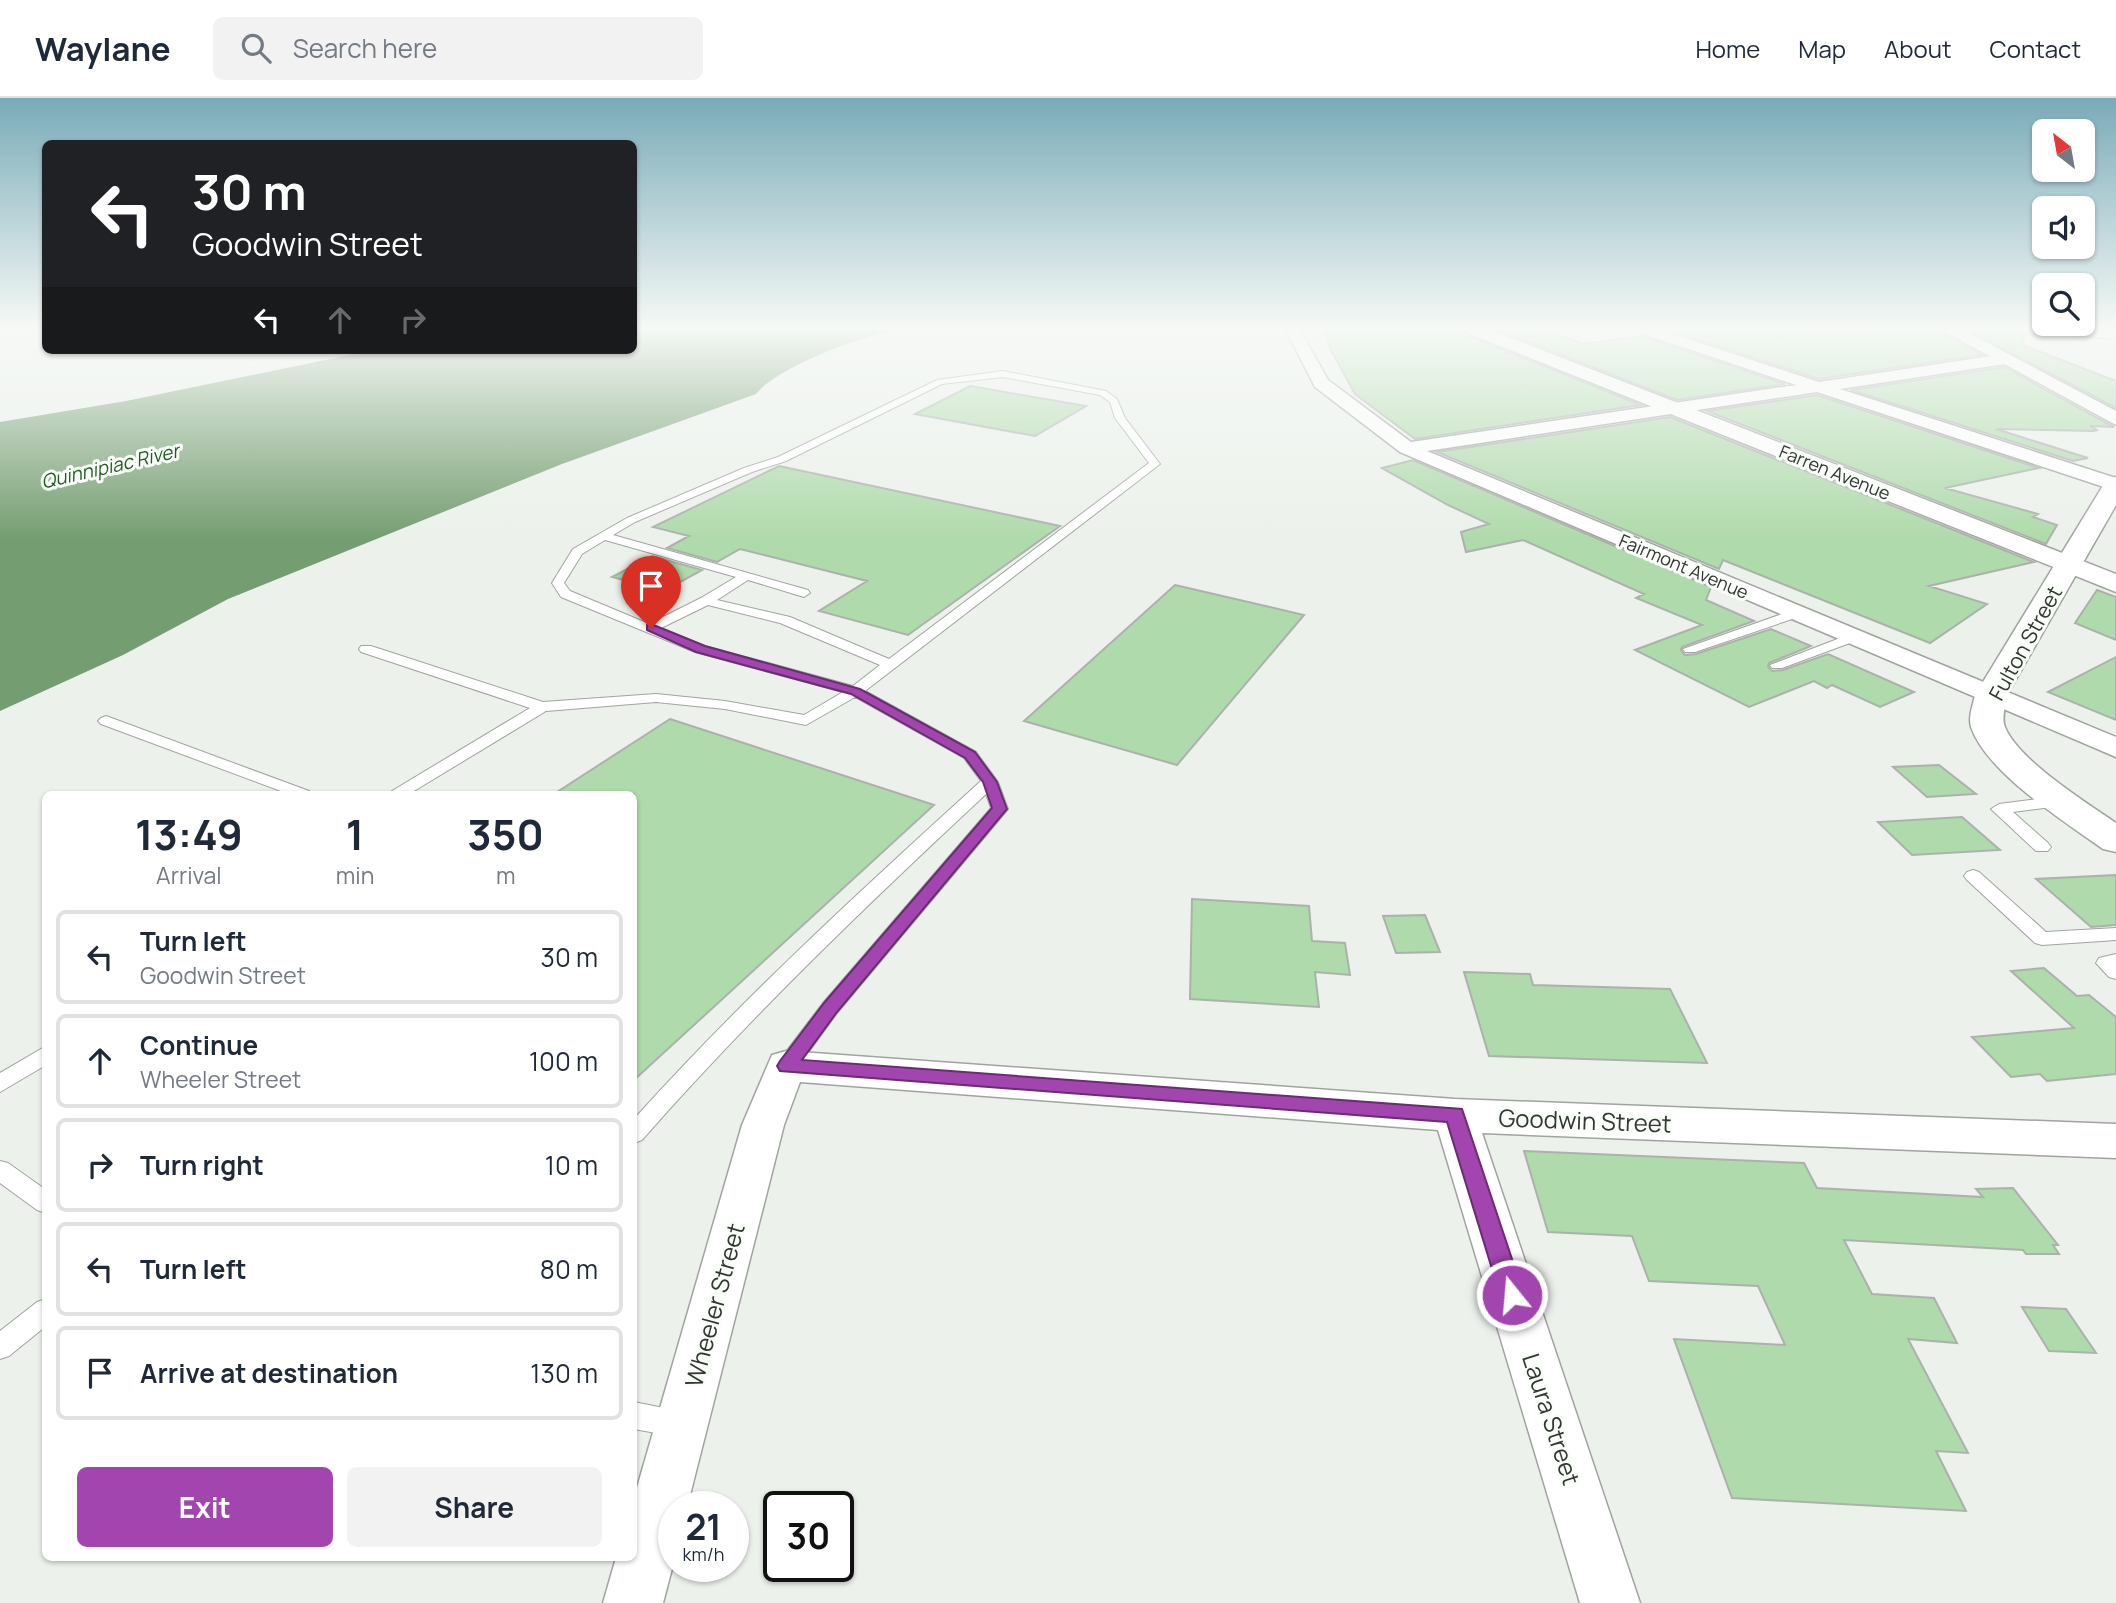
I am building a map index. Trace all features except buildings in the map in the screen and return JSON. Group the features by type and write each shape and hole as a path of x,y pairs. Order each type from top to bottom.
{"main road":[{"name":"Farren Avenue","path":"1653,400 2116,584"},
{"path":"2082,400 2116,419"},
{"name":"Fulton Street","path":"2116,484 1991,695 1987,725 1999,745 2021,769 2116,841"}],"street":[{"name":"Fairmont Avenue","path":"1344,400 1408,448 2116,748"},
{"path":"1408,448 1723,400"},
{"path":"1858,400 2116,484"},
{"name":"Goodwin Street","path":"786,1066 1455,1115 2116,1141"},
{"name":"Wheeler Street","path":"633,1603 763,1125 786,1066"},
{"name":"Laura Street","path":"1455,1115 1610,1603"}],"lane":[{"path":"786,1066 830,1007 1000,809 990,782 970,755 855,691 700,649 565,594 558,583 577,552 631,520 748,470 782,459 904,400"},
{"path":"366,649 542,707 656,698 725,705 806,720 855,691 891,665 1154,464 1120,418 1113,400"},
{"path":"603,536 804,593"},
{"path":"651,628 706,601 746,576"},
{"path":"706,601 785,620 891,665"},
{"path":"1690,649 1796,613"},
{"path":"1777,665 1853,637"},
{"path":"403,791 542,707"},
{"path":"106,721 295,791"},
{"path":"637,1130 699,1058 883,880 990,782"},
{"path":"2042,847 1999,809 2062,800"},
{"path":"1973,876 2042,939 2116,934"},
{"path":"2116,961 2106,963 2116,972"},
{"path":"0,1084 42,1057"},
{"path":"0,1170 42,1200"},
{"path":"0,1346 42,1313"},
{"path":"637,1416 682,1423"}],"water":[{"name":"Quinnipiac River","path":"739,400 562,464 228,599 123,655 0,711 0,422 126,401"}],"route":[{"path":"651,628 700,649 855,691 970,755 990,782 1000,809 830,1007 786,1066 1455,1115 1512,1295"}]}
